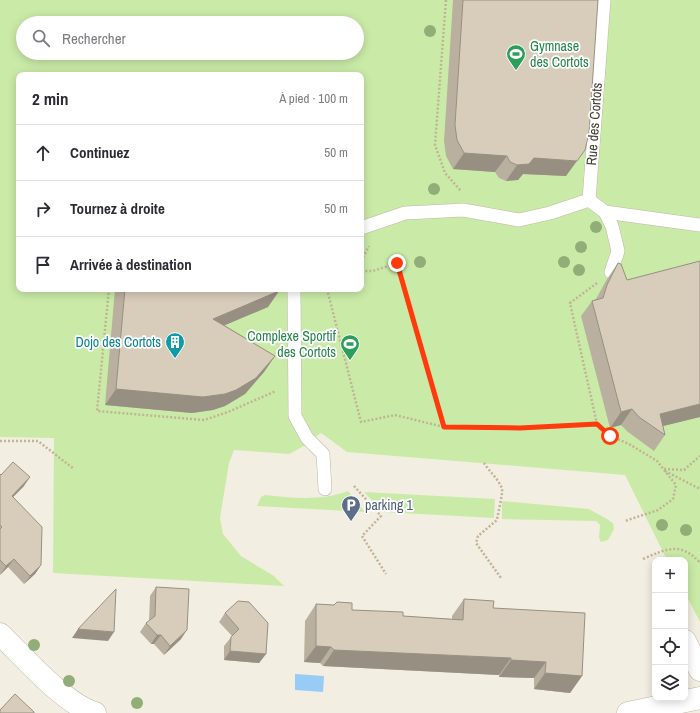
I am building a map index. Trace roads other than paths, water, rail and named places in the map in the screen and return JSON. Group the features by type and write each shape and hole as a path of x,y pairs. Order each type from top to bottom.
{"street":[{"path":"0,634 67,698 77,706 95,713"},
{"path":"688,647 700,670"},
{"path":"628,713 695,701 700,698"}],"lane":[{"name":"Rue des Cortots","path":"589,200 604,0"},
{"path":"364,227 405,213 456,210 519,220 550,214 589,200 605,212 612,226 618,251 611,272"},
{"path":"605,212 700,225"},
{"path":"294,292 295,416 307,438 323,454 325,489"}],"water":[{"path":"295,674 324,676 323,692 295,690"}],"place":[{"name":"Gymnase des Cortots","path":"516,71"},
{"name":"Dojo des Cortots","path":"175,359"},
{"name":"Complexe Sportif des Cortots","path":"350,361"},
{"name":"parking 1","path":"351,522"}]}
